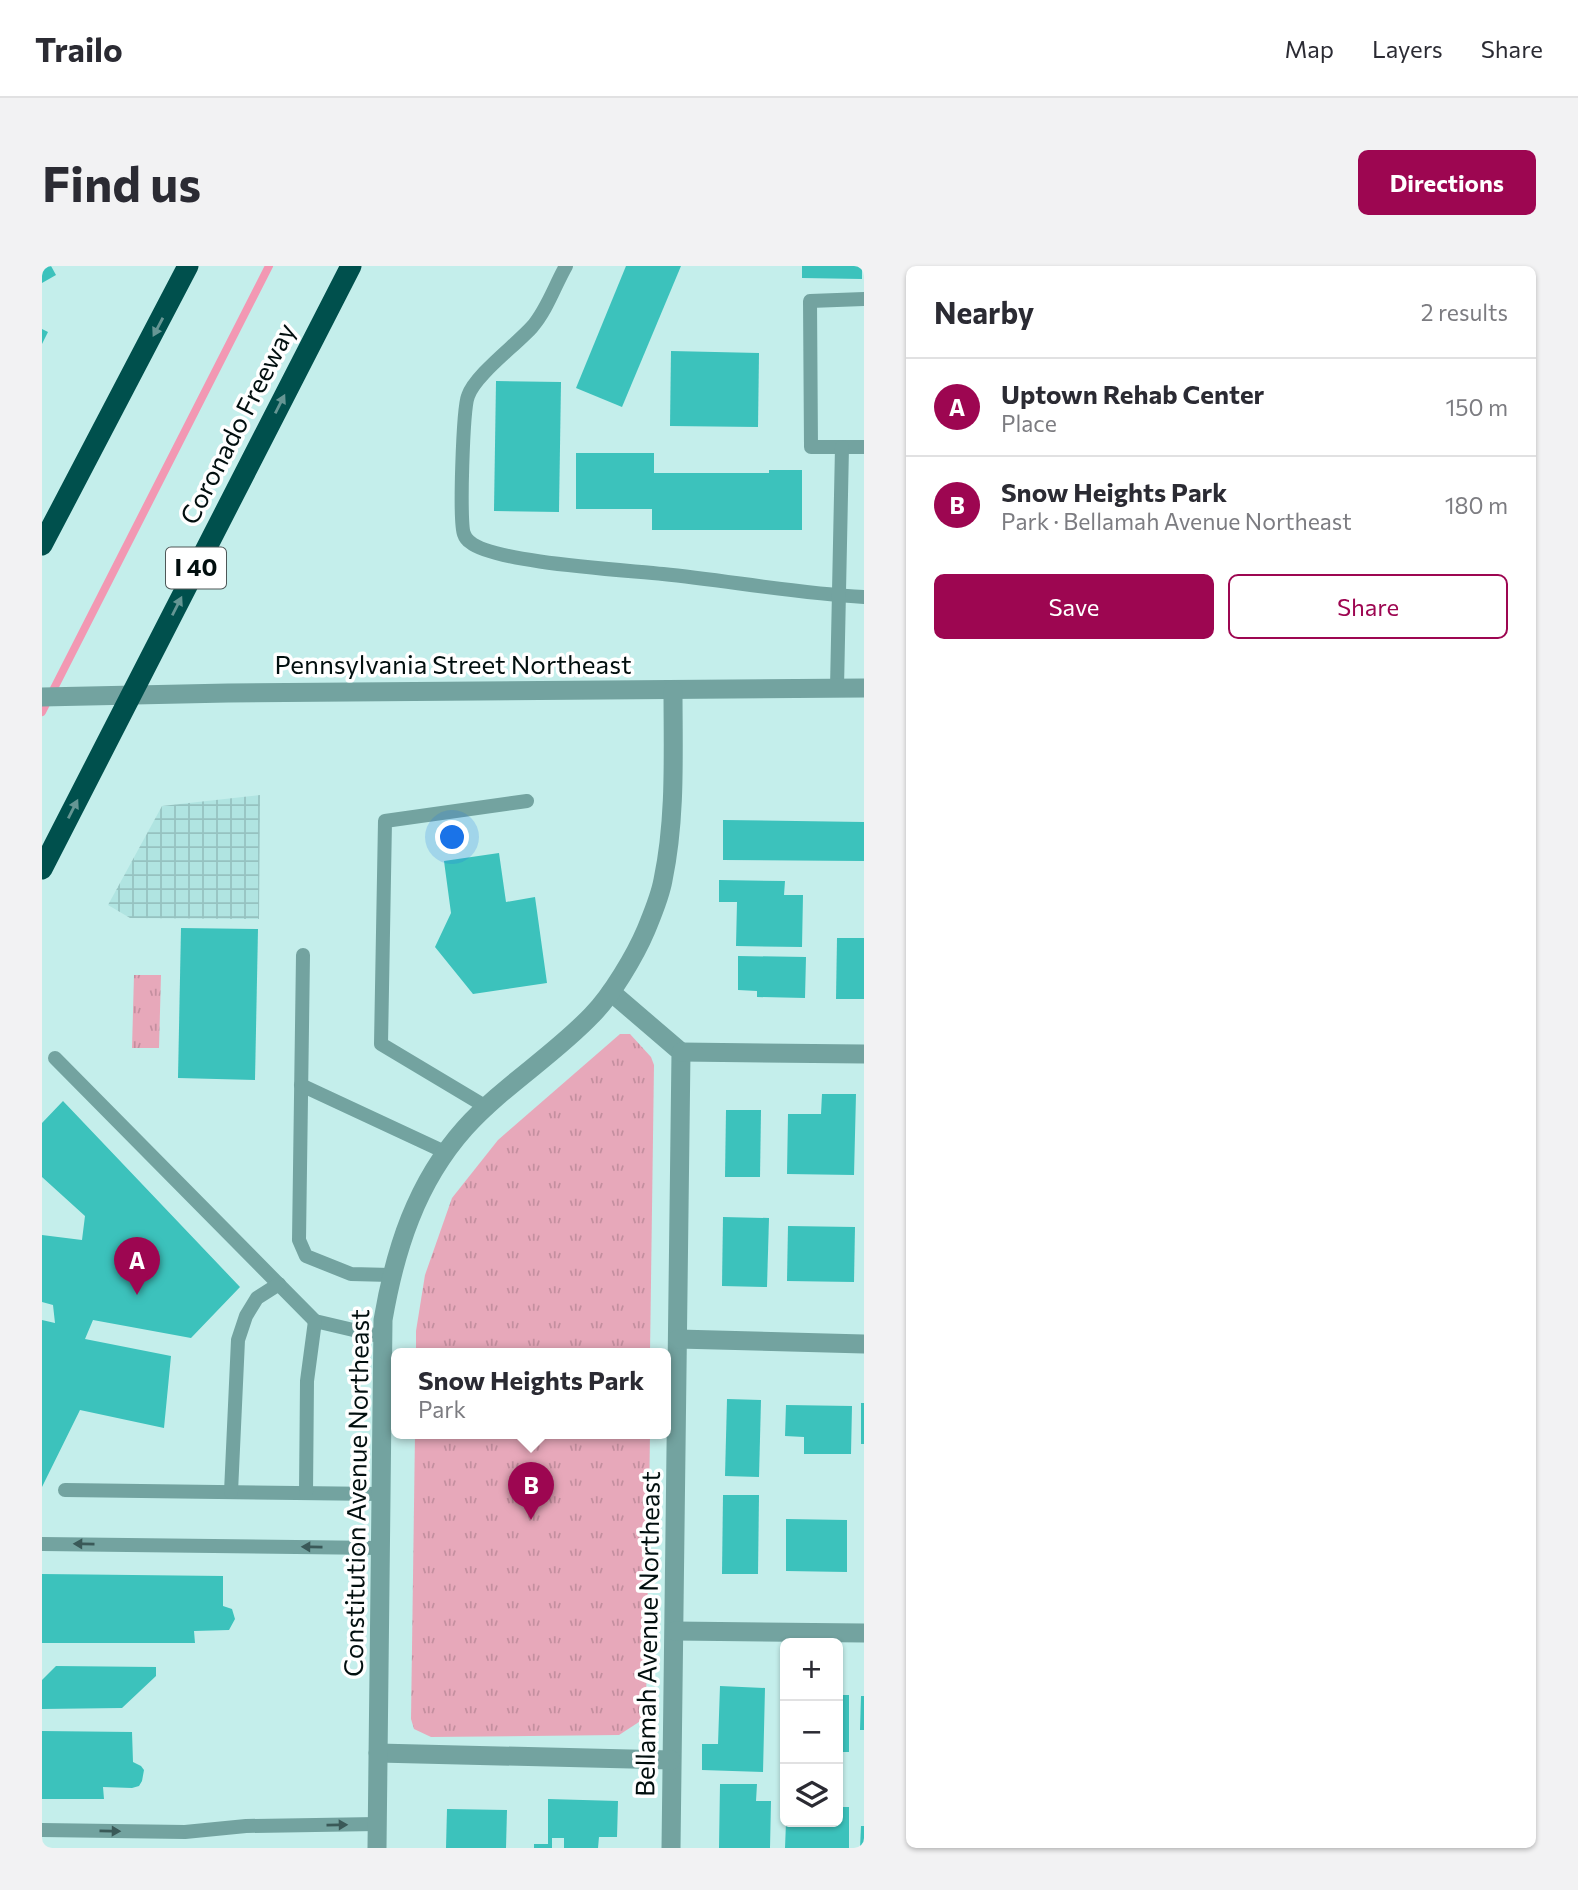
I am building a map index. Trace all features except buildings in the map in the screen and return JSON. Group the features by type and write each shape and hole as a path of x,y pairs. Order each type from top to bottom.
{"highway":[{"path":"42,545 188,266"},
{"name":"Coronado Freeway","path":"42,869 351,266"}],"street":[{"name":"Pennsylvania Street Northeast","path":"42,697 864,688"},
{"name":"Constitution Avenue Northeast","path":"377,1848 383,1320 391,1275 405,1227 430,1177 465,1128 592,1016 611,992 645,933 663,882 672,809 673,690"},
{"path":"611,992 681,1052 864,1054"},
{"name":"Bellamah Avenue Northeast","path":"671,1848 681,1052"},
{"path":"678,1339 864,1344"},
{"path":"675,1631 864,1633"},
{"path":"378,1753 671,1760"}],"lane":[{"path":"566,266 535,324 473,384 467,398 463,429 462,514 463,533 470,542 498,553 551,562 864,597"},
{"path":"864,299 810,301 811,447 864,447"},
{"path":"837,688 842,447"},
{"path":"488,1108 381,1044 385,821 527,801"},
{"path":"303,955 299,1240 306,1256 351,1274 391,1275"},
{"path":"55,1058 315,1321 383,1337"},
{"path":"301,1085 447,1153"},
{"path":"231,1492 238,1340 246,1315 257,1298 279,1284"},
{"path":"306,1493 307,1381 315,1321"},
{"path":"65,1490 380,1494"},
{"path":"42,1544 380,1548"},
{"path":"42,1830 184,1832 246,1825 377,1824"}],"shaded area":[{"path":"260,795 259,919 130,918 108,905 162,806"}],"green space":[{"path":"134,975 161,975 159,1048 132,1048"},
{"path":"620,1034 630,1034 651,1057 654,1065 650,1348 416,1348 425,1275 452,1198 498,1140"},
{"path":"415,1439 650,1439 646,1708 639,1722 619,1735 431,1737 414,1729 411,1719"}],"waterway":[{"path":"42,712 269,266"}],"place":[{"name":"Uptown Rehab Center","path":"137,1295"},
{"name":"Snow Heights Park","path":"531,1520"}]}
